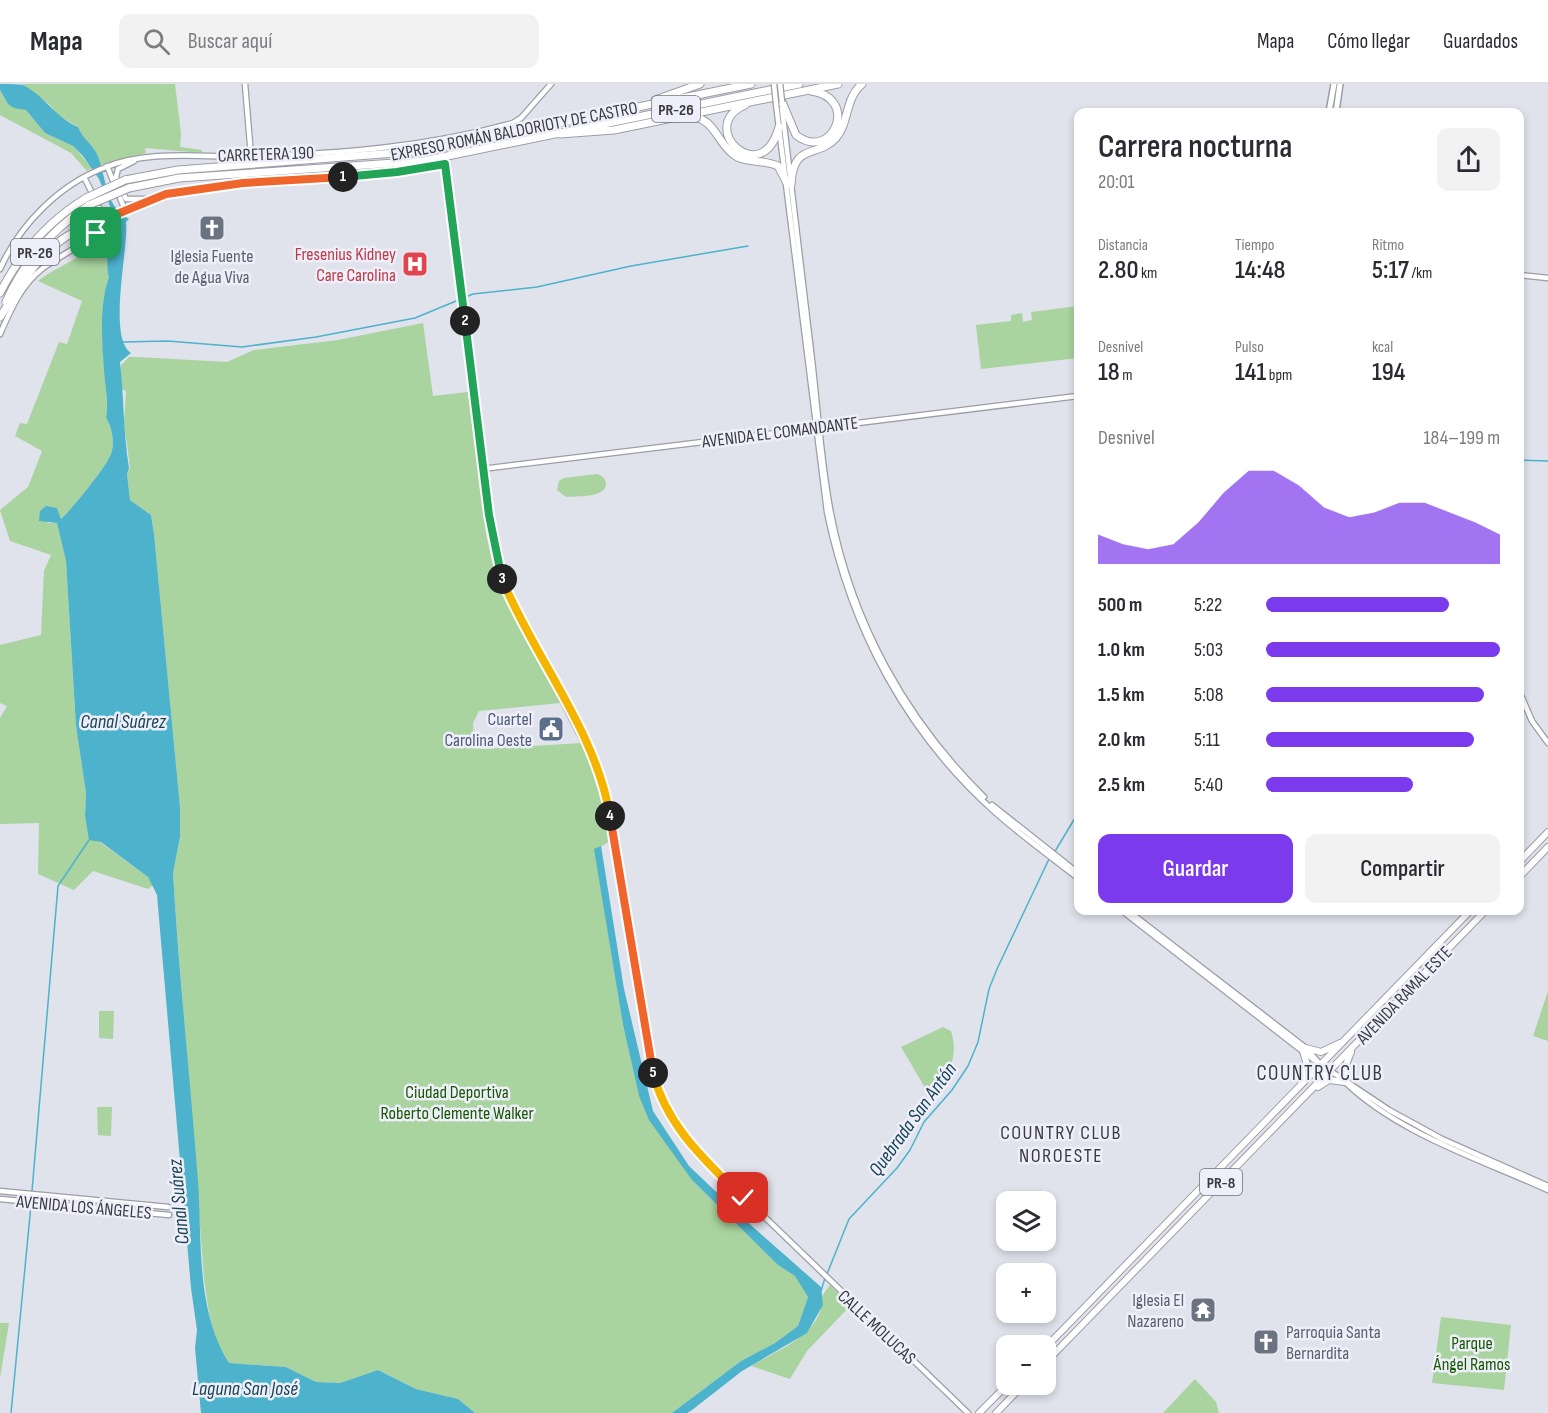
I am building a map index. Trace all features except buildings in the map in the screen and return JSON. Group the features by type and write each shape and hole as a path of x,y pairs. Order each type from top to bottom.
{"highway":[{"path":"632,109 700,84"},
{"name":"EXPRESO ROMÁN BALDORIOTY DE CASTRO","path":"0,293 14,267 40,233 86,198 125,180 178,170 404,154 751,84"},
{"name":"EXPRESO ROMÁN BALDORIOTY DE CASTRO","path":"0,316 15,282 37,250 55,230 89,205 129,188 179,178 404,164 799,84"},
{"path":"553,134 571,136 614,130 838,84"},
{"path":"789,184 793,168 799,158 836,138 854,93 862,84"},
{"path":"779,103 796,135 809,141 825,139 837,124 837,108 825,94 806,90"},
{"path":"761,99 740,107 732,114 727,126 730,143 742,152 763,153 774,141 779,127"},
{"path":"684,115 697,117 709,123 737,157 778,166 789,184"},
{"path":"92,236 91,225 99,209"},
{"path":"0,316 33,266 58,243 107,218"}],"main road":[{"path":"1330,108 1334,84"},
{"path":"1337,108 1340,84"},
{"path":"1524,857 1548,832"},
{"path":"1524,872 1548,847"},
{"name":"AVENIDA RAMAL ESTE","path":"1056,1337 1466,915"},
{"name":"AVENIDA RAMAL ESTE","path":"1056,1352 1481,915"},
{"path":"1300,1086 1307,1065 1305,1050 1321,1052 1343,1042"},
{"path":"1305,1096 1329,1080 1345,1081 1346,1065 1354,1047"},
{"path":"979,1413 997,1395"},
{"path":"996,1413 1013,1395"}],"street":[{"path":"245,84 251,156"},
{"name":"CARRETERA 190","path":"0,268 12,246 32,220 55,197 84,177 106,167 140,158 251,156 407,146 481,132 521,118 551,84"},
{"path":"774,84 779,103 827,512 841,572 859,622 885,675 921,732 952,769 996,813 1074,870"},
{"path":"780,84 779,127 789,184"},
{"path":"140,158 118,169 116,177 126,199 133,201 150,199"},
{"name":"CALLE MOLUCAS","path":"150,199 171,193 243,183 377,174 445,164 494,551 501,578 589,748 605,793 643,1020 659,1093 673,1121 692,1147 968,1413"},
{"path":"106,167 127,209"},
{"path":"84,177 99,209 107,218"},
{"path":"0,334 15,300 43,268 92,236 107,218 150,199"},
{"path":"1524,275 1548,278"},
{"name":"AVENIDA EL COMANDANTE","path":"482,469 1074,396"},
{"path":"1524,701 1537,729 1548,743"},
{"path":"1057,859 1074,874"},
{"path":"1128,915 1305,1050"},
{"path":"1133,915 1320,1063 1389,1110 1431,1133 1548,1188"},
{"name":"AVENIDA LOS ÁNGELES","path":"0,1191 168,1207"},
{"name":"AVENIDA LOS ÁNGELES","path":"0,1199 169,1215"}],"green space":[{"path":"22,84 175,84 181,133 180,147 202,150 202,153 145,148 146,153 99,165 93,149 80,135 78,127 59,116 49,104"},
{"path":"0,90 8,104 26,110 45,133 73,146 92,168 87,171 71,153 0,115"},
{"path":"114,219 116,222 108,250 109,277 102,323 106,418 113,441 112,450 108,460 66,514 61,519 57,508 47,523 57,523 66,561 76,726 86,793 85,816 89,839 100,842 148,877 153,885 148,889 93,871 74,890 38,874 39,823 0,824 0,718 7,706 0,703 0,645 41,635 44,571 51,555 10,541 0,510 28,487 42,451 15,436 20,423 27,424 59,342 67,344 82,301 38,281 82,254"},
{"path":"1074,307 1074,358 981,369 976,325 1011,321 1011,315 1022,313 1023,322 1032,320 1031,312"},
{"name":"Ciudad Deportiva Roberto Clemente Walker","path":"423,323 433,396 468,392 486,533 497,583 560,703 479,711 473,723 474,741 481,749 582,743 606,815 610,841 595,850 623,1025 639,1096 692,1180 778,1265 795,1276 808,1297 798,1326 775,1343 741,1361 672,1413 475,1413 458,1399 416,1389 378,1370 340,1383 316,1382 286,1367 229,1363 211,1322 204,1278 173,873 180,837 180,807 154,534 151,515 130,500 127,474 130,467 124,423 126,391 121,389 121,365 129,357 227,362 254,350 338,340"},
{"path":"597,474 605,480 606,484 605,489 596,494 566,497 557,490 559,481 564,478"},
{"path":"1548,991 1548,1041 1533,1036"},
{"path":"99,1011 114,1011 113,1039 99,1038"},
{"path":"943,1027 951,1031 953,1040 951,1066 942,1081 927,1091 901,1047"},
{"path":"97,1107 112,1107 111,1136 98,1135"},
{"path":"830,1285 850,1306 807,1351 790,1379 751,1366 786,1347 808,1330 816,1320 821,1309 822,1296"},
{"name":"Parque Ángel Ramos","path":"1441,1317 1511,1325 1504,1390 1432,1383"},
{"path":"0,1323 9,1323 0,1378"},
{"path":"1195,1379 1216,1402 1219,1413 1163,1413"}],"water":[{"name":"Canal Suárez","path":"0,84 23,85 38,95 64,119 78,127 98,157 109,196 120,213 129,219 126,222 120,311 124,344 131,353 120,362 129,468 127,474 130,500 151,515 154,534 180,807 180,837 173,873 198,1181 201,1251 206,1298 218,1343 229,1363 286,1367 316,1382 340,1383 378,1370 416,1389 458,1399 475,1413 201,1413 195,1348 197,1330 191,1288 157,895 148,877 101,842 89,840 85,816 86,793 76,726 66,561 57,523 39,521 40,511 46,506 57,508 61,519 96,478 111,454 113,445 110,426 106,418 102,323 109,277 107,266 109,240 116,221 99,179 83,156 73,146 45,133 26,110 14,108 8,104 0,90"},
{"path":"601,846 624,989 653,1111 689,1166 821,1287 823,1305 807,1333 742,1371 687,1413 672,1413 741,1361 775,1343 798,1326 808,1297 795,1276 778,1265 692,1180 649,1120 639,1096 623,1025 594,849"}],"waterway":[{"path":"122,342 168,341 242,347 316,337 415,318 473,294 537,287 631,266 748,246"},
{"name":"Quebrada San Antón","path":"1524,460 1548,461"},
{"name":"Quebrada San Antón","path":"1054,853 1074,820"},
{"path":"32,1191 58,886 89,840"},
{"name":"Quebrada San Antón","path":"827,1274 849,1219 897,1168 910,1150 924,1122 952,1090 968,1066 978,1042 989,989 1049,859"},
{"path":"11,1413 31,1205"},
{"name":"Quebrada San Antón","path":"821,1291 825,1278"}],"place":[{"name":"Iglesia Fuente de Agua Viva","path":"212,228"},
{"name":"Fresenius Kidney Care Carolina","path":"415,264"},
{"name":"Cuartel Carolina Oeste","path":"551,729"},
{"name":"Iglesia El Nazareno","path":"1203,1310"},
{"name":"Parroquia Santa Bernardita","path":"1266,1342"}],"district":[{"name":"COUNTRY CLUB","path":"1320,1073"},
{"name":"COUNTRY CLUB NOROESTE","path":"1061,1144"}],"route":[{"path":"96,233 105,219 166,194 243,183 397,172 445,164 482,469 494,551 501,578 589,748 598,770 609,809 641,1009 659,1093 666,1110 681,1134 743,1198"}],"water label":[{"name":"Laguna San José","path":"245,1388"}]}
